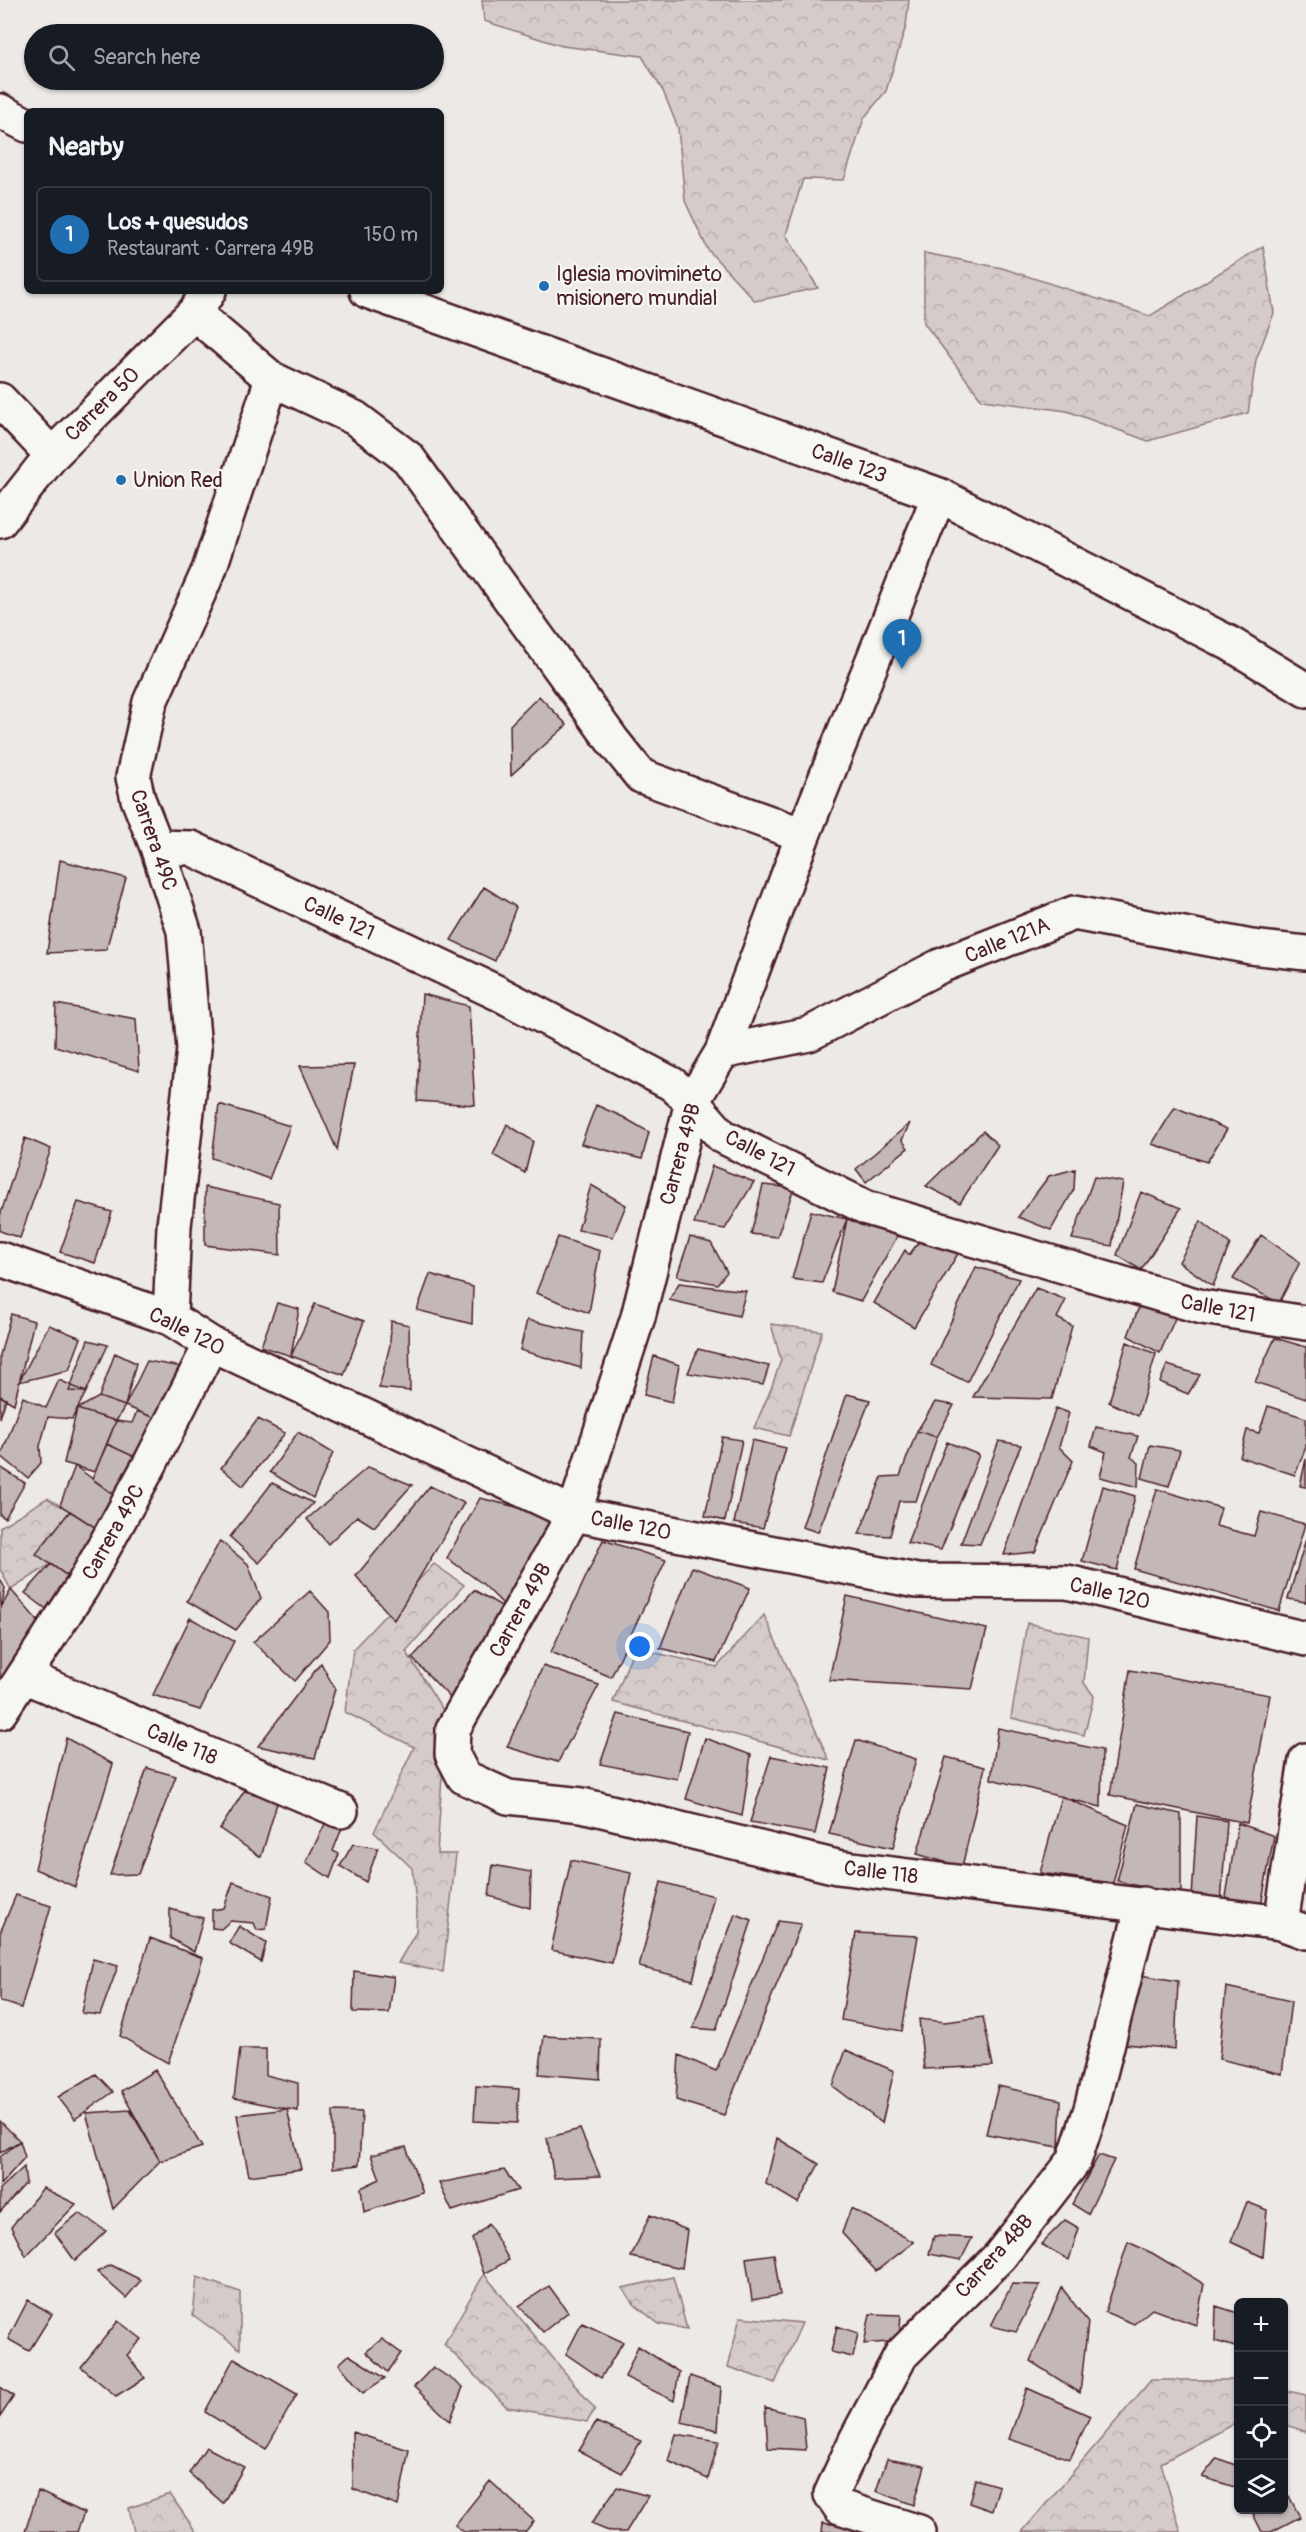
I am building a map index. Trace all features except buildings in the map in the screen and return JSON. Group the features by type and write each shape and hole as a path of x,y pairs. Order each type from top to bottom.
{"street":[{"path":"0,111 24,123"},
{"name":"Calle 123","path":"375,294 939,495 1229,643 1306,690"},
{"path":"202,302 272,379 355,418 408,458 599,722 641,776 803,835"},
{"name":"Carrera 50","path":"0,521 52,455 202,302"},
{"name":"Carrera 49C","path":"170,1318 174,1226 194,1049 184,931 157,847 138,799 133,777 140,737 150,702 209,570 272,379"},
{"path":"0,400 52,455"},
{"name":"Carrera 49B","path":"464,1777 452,1754 453,1729 574,1514 638,1317 692,1102 722,1052 803,835 939,495"},
{"name":"Calle 121","path":"157,847 191,848 498,993 672,1084 692,1102 722,1136 867,1208 1202,1307 1306,1323"},
{"name":"Calle 121A","path":"722,1052 809,1034 940,966 1074,913 1251,947 1306,953"},
{"name":"Calle 120","path":"0,1259 170,1318 211,1344 574,1514 916,1581 1067,1582 1306,1639"},
{"name":"Carrera 49C","path":"0,1712 82,1587 150,1464 211,1344"},
{"name":"Calle 118","path":"24,1676 341,1811"},
{"path":"1294,1928 1306,1760"},
{"name":"Calle 118","path":"464,1777 508,1797 582,1805 837,1867 1143,1904 1294,1928"},
{"name":"Carrera 48B","path":"919,2532 840,2507 831,2494 856,2440 901,2355 1000,2256 1074,2161 1091,2109 1143,1904"}],"green space":[{"path":"482,0 909,0 906,26 886,91 864,118 844,180 803,179 786,235 818,288 755,301 708,250 685,201 678,128 663,91 642,56 562,46 484,21"},
{"path":"1263,246 1274,313 1256,360 1248,413 1148,441 1067,411 982,400 924,323 924,253 1002,268 1150,316"},
{"path":"771,1324 822,1331 789,1436 754,1428 781,1360"},
{"path":"47,1498 70,1511 42,1546 51,1564 11,1590 0,1569 0,1527"},
{"path":"434,1564 464,1585 406,1651 446,1715 437,1854 456,1854 443,1972 398,1963 416,1932 417,1911 412,1868 374,1832 414,1747 345,1712 353,1649"},
{"path":"764,1615 829,1760 613,1702 634,1648 717,1667"},
{"path":"1027,1623 1088,1637 1084,1683 1094,1696 1084,1735 1011,1718"},
{"path":"484,2274 595,2409 587,2422 507,2407 444,2344"},
{"path":"197,2277 240,2292 240,2349 193,2315"},
{"path":"673,2277 687,2329 659,2324 635,2305 622,2288"},
{"path":"740,2317 802,2323 775,2383 728,2367"},
{"path":"1151,2380 1234,2380 1234,2424 1161,2463 1181,2532 1022,2532"},
{"path":"1288,2391 1306,2395 1306,2432 1288,2425"},
{"path":"170,2494 196,2532 134,2532 129,2508"}],"place":[{"name":"Iglesia movimineto misionero mundial","path":"544,286"},
{"name":"Union Red","path":"121,480"},
{"name":"Los + quesudos","path":"902,669"}]}
